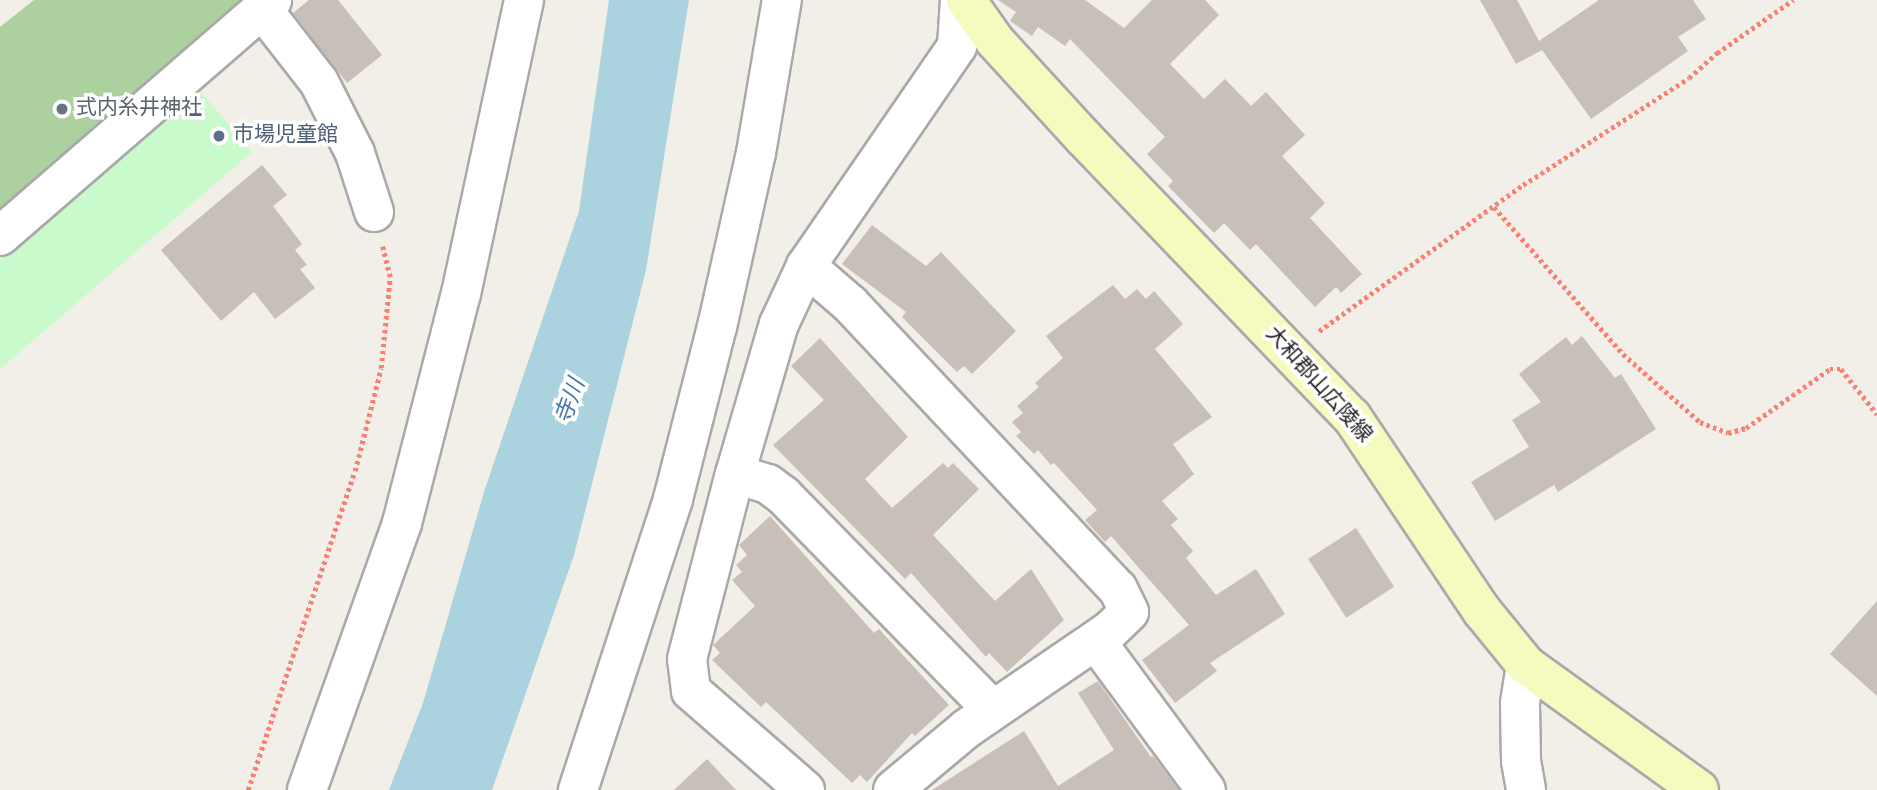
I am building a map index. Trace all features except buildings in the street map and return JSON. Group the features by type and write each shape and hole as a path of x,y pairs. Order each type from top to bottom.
{"main road":[{"name":"大和郡山広陵線","path":"966,0 995,41 1084,138 1352,417 1482,611 1526,665 1699,790"}],"street":[{"path":"307,790 402,523 461,294 524,0"},
{"path":"578,790 680,472 717,327 756,153 782,0"},
{"path":"805,790 691,691 687,659 735,474 779,324 806,266 957,46 960,0"},
{"path":"0,236 267,5 319,82 355,153 374,212"},
{"path":"806,266 850,304 1118,589 1129,612 1096,640 992,709 893,790"},
{"path":"735,474 768,484 784,496 992,709"},
{"path":"1096,640 1206,790"},
{"path":"1526,665 1520,704 1521,761 1527,790"}],"path":[{"path":"1292,354 1494,207 1689,78 1717,53 1793,0"},
{"path":"1494,207 1623,354 1700,422 1728,432 1746,428 1830,369 1841,369 1877,414"},
{"path":"248,790 355,471 381,368 390,277 374,212"}],"green space":[{"name":"式内糸井神社","path":"34,0 248,0 0,218 0,27"},
{"path":"195,85 252,152 0,369 0,253"}],"water":[{"name":"寺川","path":"609,0 689,0 646,270 574,555 492,790 389,790 423,703 484,492 579,211"}],"place":[{"name":"式内糸井神社","path":"62,109"},
{"name":"市場児童館","path":"219,136"}]}
